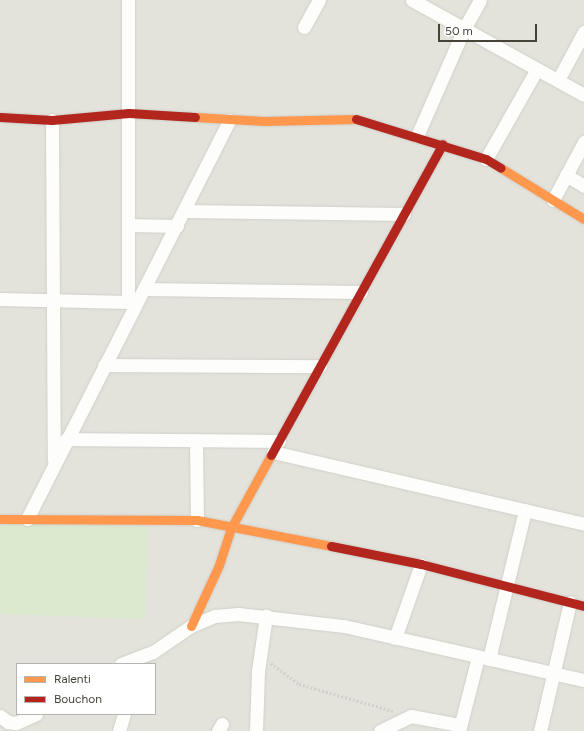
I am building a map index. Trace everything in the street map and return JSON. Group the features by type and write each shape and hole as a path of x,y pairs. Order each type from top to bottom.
{"street":[{"path":"128,0 128,225 132,304"},
{"path":"304,27 319,0"},
{"path":"412,0 584,95"},
{"path":"417,136 464,29 480,0"},
{"path":"558,80 584,32"},
{"path":"486,159 536,69"},
{"path":"0,118 52,120 129,113 229,120 363,119 486,159 584,219"},
{"path":"52,120 54,462"},
{"path":"27,519 54,462 104,365 132,304 144,289 185,211 229,120"},
{"path":"553,200 584,142"},
{"path":"190,626 218,565 231,528 443,144"},
{"path":"566,175 584,186"},
{"path":"185,211 404,214"},
{"path":"128,225 177,226"},
{"path":"144,289 361,292"},
{"path":"0,299 132,304"},
{"path":"104,365 320,366"},
{"path":"66,439 196,440 276,446 584,524"},
{"path":"196,440 197,520"},
{"path":"380,731 411,716 460,728 506,588 525,510"},
{"path":"0,519 197,520 231,528 421,564 506,588 584,606"},
{"path":"395,638 421,564"},
{"path":"540,731 570,602"},
{"path":"126,663 151,658 190,626 215,616 266,616 344,626 584,680"},
{"path":"256,731 258,671 262,654 266,616"},
{"path":"0,716 20,727 35,715"},
{"path":"119,731 124,715"}],"path":[{"path":"262,654 299,684 411,716"}],"shaded area":[{"path":"0,0 584,0 584,731 0,731"}],"green space":[{"path":"0,521 148,526 145,619 0,614"}],"traffic: slow":[{"path":"195,117 264,121 356,119"},
{"path":"501,168 584,219"},
{"path":"191,626 219,565 231,528 271,455"},
{"path":"0,519 197,520 331,546"}],"traffic: jam":[{"path":"0,117 52,120 129,113 195,117"},
{"path":"356,119 486,159 501,168"},
{"path":"271,455 443,144"},
{"path":"331,546 421,564 584,606"}]}
